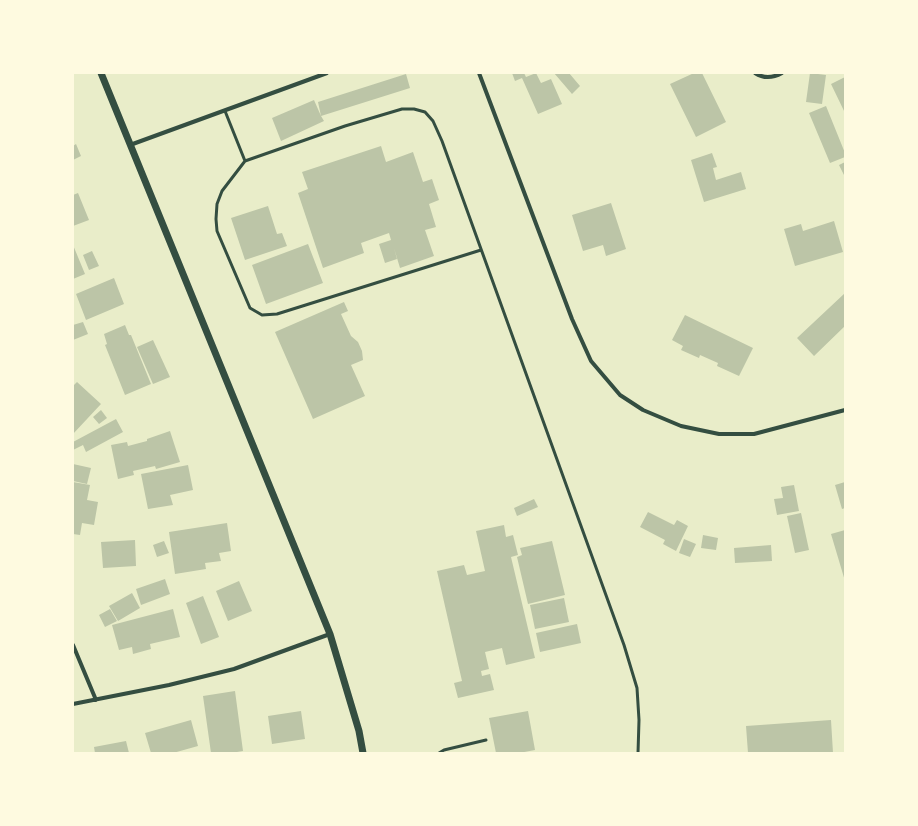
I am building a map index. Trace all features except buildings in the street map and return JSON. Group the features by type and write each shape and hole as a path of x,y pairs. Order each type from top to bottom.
{"street":[{"path":"101,73 330,634 359,731 363,753"},
{"path":"130,145 327,73"},
{"path":"479,73 572,319 591,361 620,395 643,410 681,426 719,434 754,434 845,410"},
{"path":"755,73 761,77 775,77 782,73"},
{"path":"73,704 169,685 234,669 330,634"},
{"path":"73,646 96,700"}],"lane":[{"path":"481,250 277,314 262,315 250,308 217,230 217,204 222,191 245,161 345,126 402,109 414,109 424,112 433,121 442,141 624,645 637,688 639,720 638,753"},
{"path":"225,111 245,161"},
{"path":"438,753 444,750 486,740"}]}
